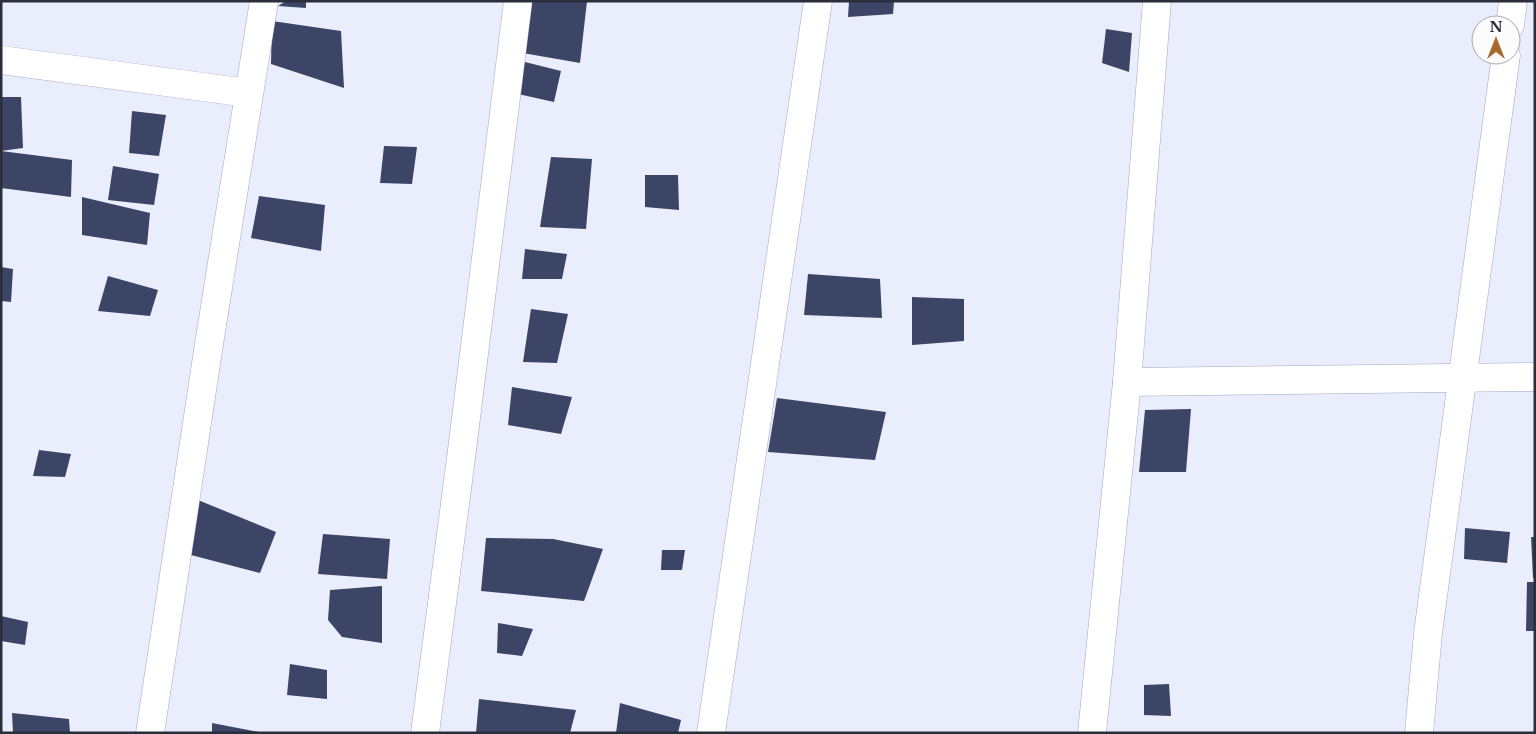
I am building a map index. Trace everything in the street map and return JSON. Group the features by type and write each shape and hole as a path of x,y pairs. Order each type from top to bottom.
{"street":[{"path":"150,733 248,93 264,1"},
{"path":"425,733 463,448 518,1"},
{"path":"711,733 818,1"},
{"path":"1092,733 1126,382 1157,1"},
{"path":"1511,15 1513,1"},
{"path":"1,60 248,93"},
{"path":"1419,733 1428,633 1505,65"},
{"path":"1126,382 1535,377"}],"building":[{"path":"286,1 306,1 306,8 278,6"},
{"path":"526,1 587,1 580,63 517,52"},
{"path":"849,1 894,1 893,14 848,17"},
{"path":"272,21 341,31 344,88 271,64"},
{"path":"1106,29 1132,33 1129,72 1102,63"},
{"path":"513,59 561,71 554,102 509,92"},
{"path":"1,97 21,97 23,148 1,151"},
{"path":"132,111 166,115 159,156 129,153"},
{"path":"384,146 417,147 412,184 380,183"},
{"path":"1,151 72,160 71,197 1,188"},
{"path":"551,157 592,159 586,229 540,227"},
{"path":"113,166 159,174 154,205 108,200"},
{"path":"645,175 678,175 679,210 645,207"},
{"path":"259,196 325,205 321,251 251,238"},
{"path":"82,197 150,213 147,245 82,235"},
{"path":"525,249 567,254 562,279 522,279"},
{"path":"1,267 13,269 11,302 1,301"},
{"path":"808,274 880,279 882,318 804,315"},
{"path":"108,276 158,290 150,316 98,311"},
{"path":"912,297 964,299 964,341 912,345"},
{"path":"531,309 568,314 557,363 523,362"},
{"path":"512,387 572,397 561,434 508,425"},
{"path":"777,398 886,412 875,460 768,452"},
{"path":"1191,409 1186,472 1139,472 1145,410"},
{"path":"39,450 71,454 65,477 33,476"},
{"path":"198,500 276,532 260,573 191,555"},
{"path":"1465,528 1510,532 1507,563 1464,559"},
{"path":"323,534 390,539 387,579 318,574"},
{"path":"1531,537 1535,537 1535,578 1533,578"},
{"path":"486,538 553,539 603,549 584,601 481,591"},
{"path":"662,550 685,550 682,570 661,570"},
{"path":"1527,582 1535,582 1535,631 1526,631"},
{"path":"382,586 382,643 342,637 328,620 330,590"},
{"path":"1,616 28,622 25,645 1,641"},
{"path":"498,623 533,629 522,656 497,653"},
{"path":"290,664 327,670 327,699 287,695"},
{"path":"1169,684 1171,716 1144,715 1144,685"},
{"path":"479,699 576,710 570,733 476,733"},
{"path":"620,703 681,720 678,733 616,733"},
{"path":"12,713 69,719 70,733 13,733"},
{"path":"212,723 259,732 259,733 212,733"}]}
